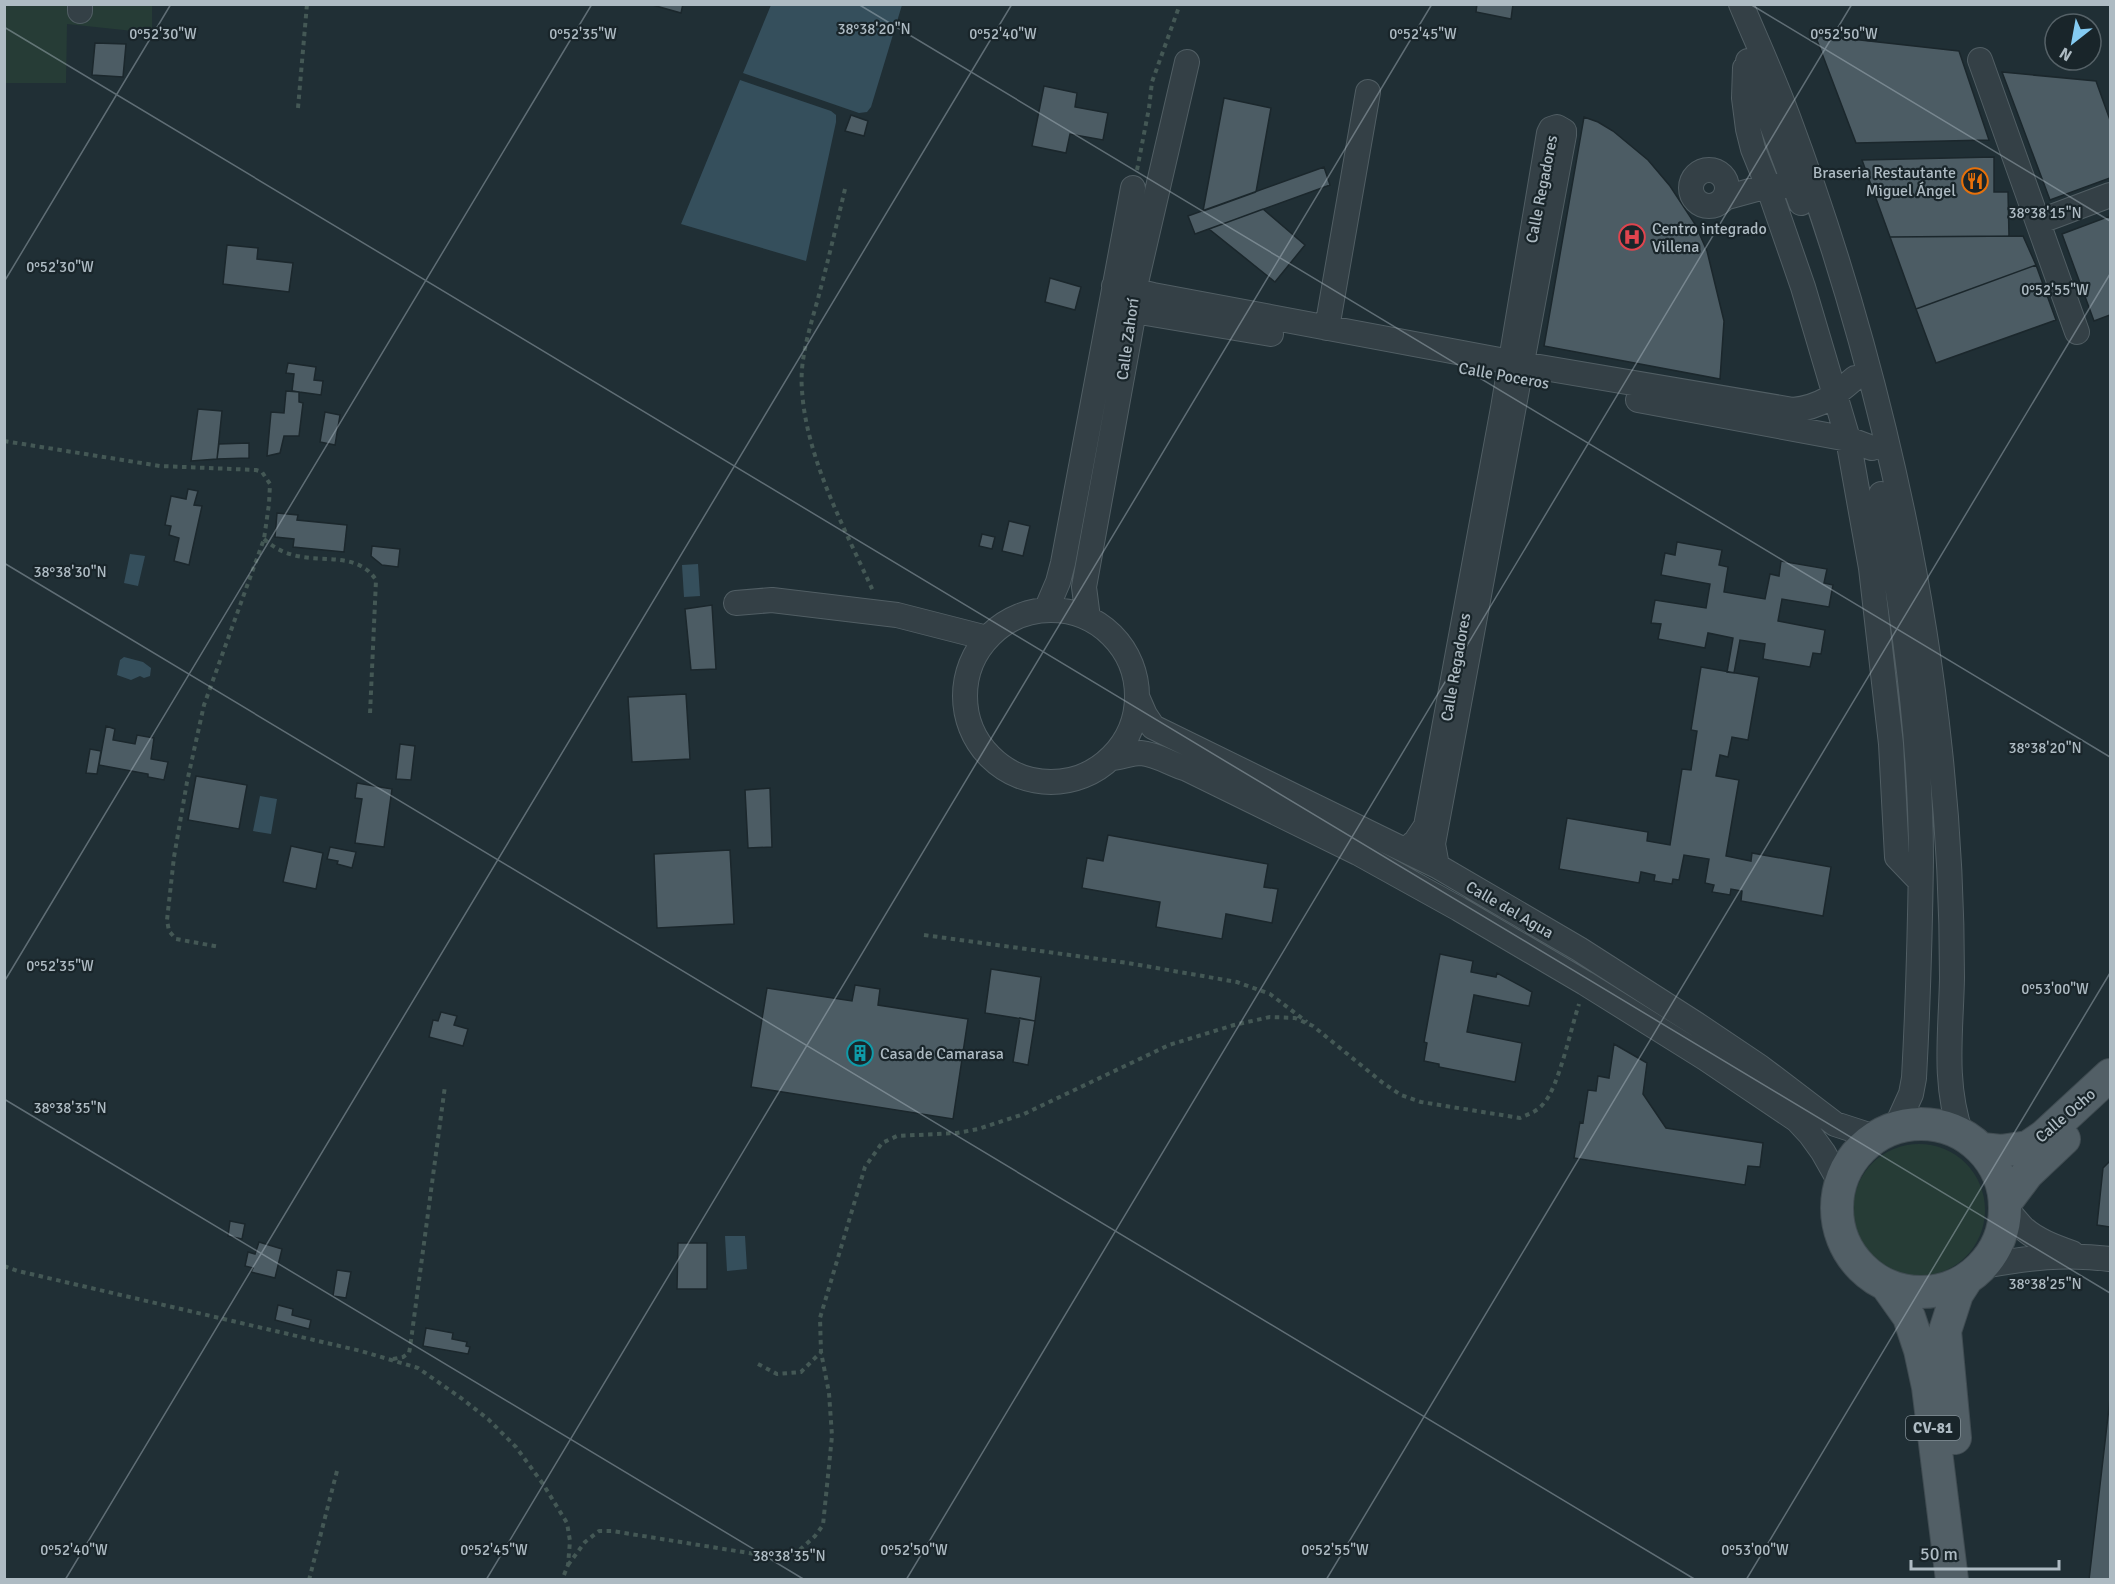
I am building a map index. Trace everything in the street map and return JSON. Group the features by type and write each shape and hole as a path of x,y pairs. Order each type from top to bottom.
{"main road":[{"name":"Calle Ocho","path":"1971,1141 2001,1151 2028,1147 2044,1136 2110,1075"},
{"name":"Calle Ocho","path":"2006,1206 2027,1174 2110,1099"},
{"path":"1918,1123 1941,1126 1971,1141 1994,1164 2006,1206 2000,1240 1975,1273 1947,1289 1927,1293 1907,1292 1887,1286 1866,1272 1846,1246 1840,1231 1836,1207 1840,1182 1860,1149 1886,1132 1918,1123"},
{"name":"CV-81","path":"1963,1580 1964,1547 1945,1331 1957,1294 1975,1273"},
{"name":"CV-81","path":"1887,1286 1909,1317 1920,1350 1928,1387 1953,1580"}],"street":[{"path":"1731,4 1745,53 1833,249 1872,381 1918,589 1942,770 1950,876 1952,977 1949,1084 1952,1104 1971,1141"},
{"path":"1741,4 1787,116 1822,267 1855,378 1872,448 1892,552 1907,661 1915,741 1920,837 1919,977 1914,1078 1911,1094 1886,1132"},
{"path":"1745,53 1744,98 1753,149 1803,287 1848,439 1871,568 1891,744 1897,857 1920,881"},
{"path":"1980,60 2077,332"},
{"name":"Calle Zahorí","path":"1046,610 1058,582 1187,62"},
{"path":"1327,328 1368,92"},
{"name":"Calle Regadores","path":"1406,850 1416,841 1426,826 1515,370 1564,135 1564,131 1557,128 1551,129 1549,133 1515,370 1432,844 1437,866"},
{"path":"1753,149 1724,188 1768,186 1805,191"},
{"name":"Calle Zahorí","path":"1088,618 1084,587 1128,296 1133,188"},
{"path":"2038,222 2110,195"},
{"name":"Calle Poceros","path":"1128,296 1327,328 1515,370 1848,439 1872,448"},
{"name":"Calle Poceros","path":"1128,296 1293,337 1793,410 1811,408 1836,394 1855,378"},
{"path":"736,603 771,600 897,615 987,638"},
{"path":"1046,610 1068,611 1088,618 1109,632 1125,651 1135,674 1138,699 1135,720 1126,741 1113,758 1091,774 1066,782 1039,782 1013,774 991,759 975,738 966,713 965,686 972,660 987,638 1004,624 1024,614 1046,610"},
{"name":"Calle del Agua","path":"1138,699 1145,715 1154,727 1437,866 1579,949 1760,1067 1834,1124 1886,1132"},
{"name":"Calle del Agua","path":"1113,758 1140,753 1157,756 1173,765 1187,769 1358,853 1459,909 1585,983 1705,1058 1797,1120 1823,1152 1840,1182"},
{"path":"2006,1206 2024,1229 2055,1247 2080,1255 2110,1259"},
{"path":"1975,1273 2028,1258 2080,1255"}],"path":[{"path":"298,108 307,4"},
{"path":"1133,188 1152,82 1180,4"},
{"path":"845,189 810,329 801,388 809,434 817,460 883,614"},
{"path":"4,441 160,466 256,470 262,472 270,484 271,492 264,539 204,705 174,857 167,920 169,931 176,939 220,947"},
{"path":"264,539 282,552 299,557 359,564 370,571 376,580 370,714"},
{"path":"924,935 1128,963 1237,982 1270,994 1401,1095 1421,1102 1520,1118 1534,1112 1545,1102 1554,1083 1585,983"},
{"path":"562,1580 568,1565 585,1542 599,1531 679,1540 780,1558 793,1556 823,1525 827,1506 832,1436 829,1393 820,1352 820,1318 865,1167 882,1143 897,1136 957,1133 978,1129 1024,1114 1168,1045 1234,1025 1270,1017 1295,1018 1313,1026"},
{"path":"392,1359 403,1357 409,1353 410,1348 445,1086"},
{"path":"4,1266 392,1359 418,1368 462,1398 488,1419 516,1447 543,1484 567,1523 570,1541 568,1565"},
{"path":"758,1364 777,1374 801,1372 820,1352"},
{"path":"309,1580 338,1467"}],"green space":[{"path":"4,5 152,5 152,33 67,24 66,83 5,83"},
{"path":"1919,1144 1944,1149 1966,1163 1980,1185 1985,1210 1980,1235 1966,1257 1944,1271 1919,1276 1894,1271 1872,1257 1858,1235 1853,1210 1858,1185 1872,1163 1894,1149"}],"water":[{"path":"771,5 902,5 871,107 867,112 859,113 743,73"},
{"path":"740,80 831,111 836,115 806,261 681,224"},
{"path":"130,554 145,556 138,586 124,583"},
{"path":"698,564 700,596 684,597 682,565"},
{"path":"124,657 143,662 151,668 150,676 144,678 140,676 131,680 117,675 120,660"},
{"path":"260,796 277,799 271,834 253,831"},
{"path":"725,1236 745,1236 747,1269 727,1271"}],"building":[{"path":"649,4 683,4 681,13"},
{"path":"1477,4 1513,4 1511,19 1476,12"},
{"path":"1815,35 1959,51 1989,140 1856,143"},
{"path":"95,43 126,44 123,77 92,75"},
{"path":"2002,72 2096,81 2110,120 2110,178 2050,200"},
{"path":"1044,86 1077,93 1075,107 1108,113 1103,140 1070,134 1066,153 1032,146"},
{"path":"1224,98 1271,108 1256,192 1203,211"},
{"path":"851,115 868,121 864,136 845,131"},
{"name":"Centro integrado Villena","path":"1584,117 1613,131 1648,160 1670,186 1695,224 1707,251 1724,321 1720,379 1544,346"},
{"path":"1994,157 1994,192 2008,192 2009,236 1890,237 1862,160"},
{"path":"1324,167 1330,185 1195,234 1188,216"},
{"path":"1263,209 1305,245 1275,282 1209,229"},
{"path":"2110,216 2110,315 2094,321 2062,234"},
{"path":"2023,236 2036,265 1916,309 1890,237"},
{"path":"227,245 258,248 257,259 293,263 289,292 223,284"},
{"path":"2036,265 2056,320 1936,363 1916,309"},
{"path":"1050,278 1081,287 1075,310 1045,302"},
{"path":"288,363 316,367 314,380 323,381 321,395 292,391 294,374 286,373"},
{"path":"286,391 299,392 299,402 303,403 299,436 284,436 280,453 267,456 271,412 284,413"},
{"path":"198,409 222,411 217,459 191,461"},
{"path":"325,412 340,415 335,445 320,442"},
{"path":"249,443 249,458 217,459 219,444"},
{"path":"188,489 198,491 194,505 202,506 189,565 174,561 179,538 169,535 171,526 165,525 171,496 186,499"},
{"path":"277,513 298,515 297,520 347,525 344,552 293,547 294,539 275,537"},
{"path":"1009,521 1030,526 1023,556 1002,551"},
{"path":"982,534 995,537 992,549 979,546"},
{"path":"1677,542 1722,550 1719,565 1728,567 1724,592 1765,599 1770,574 1779,576 1781,561 1827,569 1824,583 1833,585 1829,607 1782,599 1778,621 1825,630 1821,654 1813,653 1810,667 1763,659 1765,644 1740,640 1734,673 1727,672 1733,638 1708,633 1705,648 1658,639 1661,624 1651,623 1655,600 1706,608 1710,584 1661,575 1665,553 1675,555"},
{"path":"372,546 400,549 398,567 382,565 371,556"},
{"path":"712,605 716,669 691,670 685,609"},
{"path":"1701,667 1759,677 1748,740 1732,737 1728,757 1720,755 1716,776 1739,780 1726,856 1751,861 1752,853 1831,867 1823,916 1741,901 1742,891 1731,889 1730,895 1712,892 1714,885 1705,883 1709,859 1684,855 1679,880 1673,879 1672,884 1654,881 1655,875 1641,872 1639,883 1559,869 1567,818 1648,832 1647,841 1670,845 1682,769 1691,770 1697,731 1691,730"},
{"path":"686,694 690,759 632,762 628,697"},
{"path":"106,726 115,729 113,740 135,744 137,735 154,738 151,759 168,762 164,780 148,777 148,774 99,765"},
{"path":"400,744 415,746 411,780 396,779"},
{"path":"90,749 101,751 97,774 86,773"},
{"path":"196,776 247,785 239,829 188,820"},
{"path":"357,783 392,789 384,847 355,843 362,799 355,798"},
{"path":"770,788 772,847 748,848 745,790"},
{"path":"1108,835 1268,864 1264,887 1278,889 1272,923 1226,914 1222,939 1156,927 1160,902 1082,888 1087,858 1103,861"},
{"path":"291,846 323,853 316,889 283,882"},
{"path":"330,847 356,852 352,868 337,864 338,861 327,859"},
{"path":"730,850 734,924 657,928 654,854"},
{"path":"1440,954 1473,961 1471,972 1496,977 1497,973 1532,992 1529,1006 1474,995 1467,1032 1522,1043 1515,1082 1439,1067 1439,1064 1424,1061 1427,1043 1424,1042"},
{"path":"991,969 1041,977 1035,1021 985,1013"},
{"name":"Casa de Camarasa","path":"855,985 880,989 878,1005 968,1019 953,1119 751,1087 767,988 852,1001"},
{"path":"441,1012 457,1016 454,1025 468,1029 463,1046 429,1037 433,1020 438,1021"},
{"path":"1020,1018 1035,1021 1028,1065 1013,1062"},
{"path":"1614,1044 1647,1063 1643,1094 1666,1128 1763,1143 1760,1167 1748,1166 1745,1185 1574,1158 1588,1090 1596,1091 1598,1076 1609,1078"},
{"path":"2110,1161 2110,1227 2097,1225 2103,1168"},
{"path":"230,1221 245,1224 242,1239 228,1236"},
{"path":"259,1242 282,1249 275,1278 251,1272 253,1268 245,1266 248,1252 255,1254"},
{"path":"678,1243 707,1243 707,1289 677,1289"},
{"path":"337,1270 351,1272 346,1298 333,1296"},
{"path":"278,1305 293,1309 292,1315 311,1320 309,1329 275,1320"},
{"path":"426,1328 453,1333 452,1339 467,1342 466,1346 470,1347 468,1354 423,1346"},
{"path":"2110,1399 2110,1580 2089,1580"}],"place":[{"name":"Braseria Restautante Miguel Ángel","path":"1975,181"},
{"name":"Centro integrado Villena","path":"1632,237"},
{"name":"Casa de Camarasa","path":"860,1053"}]}
